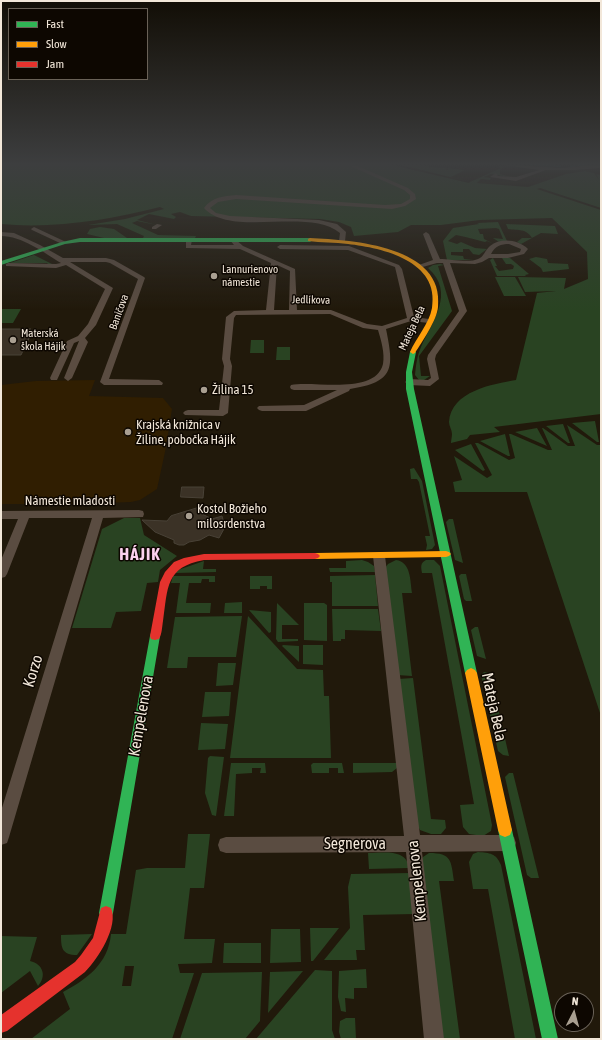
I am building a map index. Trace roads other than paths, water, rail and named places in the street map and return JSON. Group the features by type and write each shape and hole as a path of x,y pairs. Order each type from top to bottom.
{"street":[{"path":"211,213 227,218 310,221 329,224 342,230 342,241"},
{"path":"34,229 64,243"},
{"name":"Baničova","path":"1,232 12,234 43,249 109,288 92,325 81,338 71,341 54,378"},
{"path":"426,234 437,262"},
{"name":"Mateja Bela","path":"5,264 43,249 64,243 89,240 233,240 295,243 349,248 397,266 399,269 411,319 382,328"},
{"path":"189,240 188,247 241,247"},
{"path":"233,240 241,247 293,270 293,312"},
{"name":"Mateja Bela","path":"280,247 295,243 342,241 380,248 400,254 417,264 428,273 435,285 435,306 429,321 411,354 409,382 417,425 550,1039"},
{"path":"397,266 437,262 480,261 487,256 488,252 495,245 501,242 515,244 524,249 522,253 516,255 487,256"},
{"name":"Baničova","path":"5,264 56,266 65,262 106,260 112,261 142,278 104,382 159,383"},
{"path":"270,312 274,262"},
{"path":"409,382 430,383 435,379 431,359 432,356 463,311 446,262"},
{"name":"Jedlíkova","path":"188,414 223,412 228,366 226,358 230,317 234,313 334,312 366,326 382,328"},
{"path":"411,319 429,321"},
{"path":"262,408 306,408 351,387 371,382 386,368 388,364 382,328"},
{"name":"Baničova","path":"68,378 84,342 81,338"},
{"path":"294,387 351,387"},
{"name":"Námestie mladosti","path":"1,515 139,514"},
{"path":"1,574 26,515"},
{"name":"Korzo","path":"1,837 98,515"},
{"name":"Kempelenova","path":"1,1025 80,967 91,957 99,944 103,933 164,583 169,572 178,564 191,558 198,557 446,554"},
{"name":"Kempelenova","path":"379,556 434,1039"},
{"name":"Segnerova","path":"226,845 508,843"}],"place":[{"name":"Lannurienovo námestie","path":"214,276"},
{"name":"Materská škola Hájik","path":"13,340"},
{"name":"Žilina 15","path":"204,390"},
{"name":"Krajská knižnica v Žiline, pobočka Hájik","path":"128,432"},
{"name":"Kostol Božieho milosrdenstva","path":"189,516"}],"district":[{"name":"HÁJIK","path":"140,555"}]}
